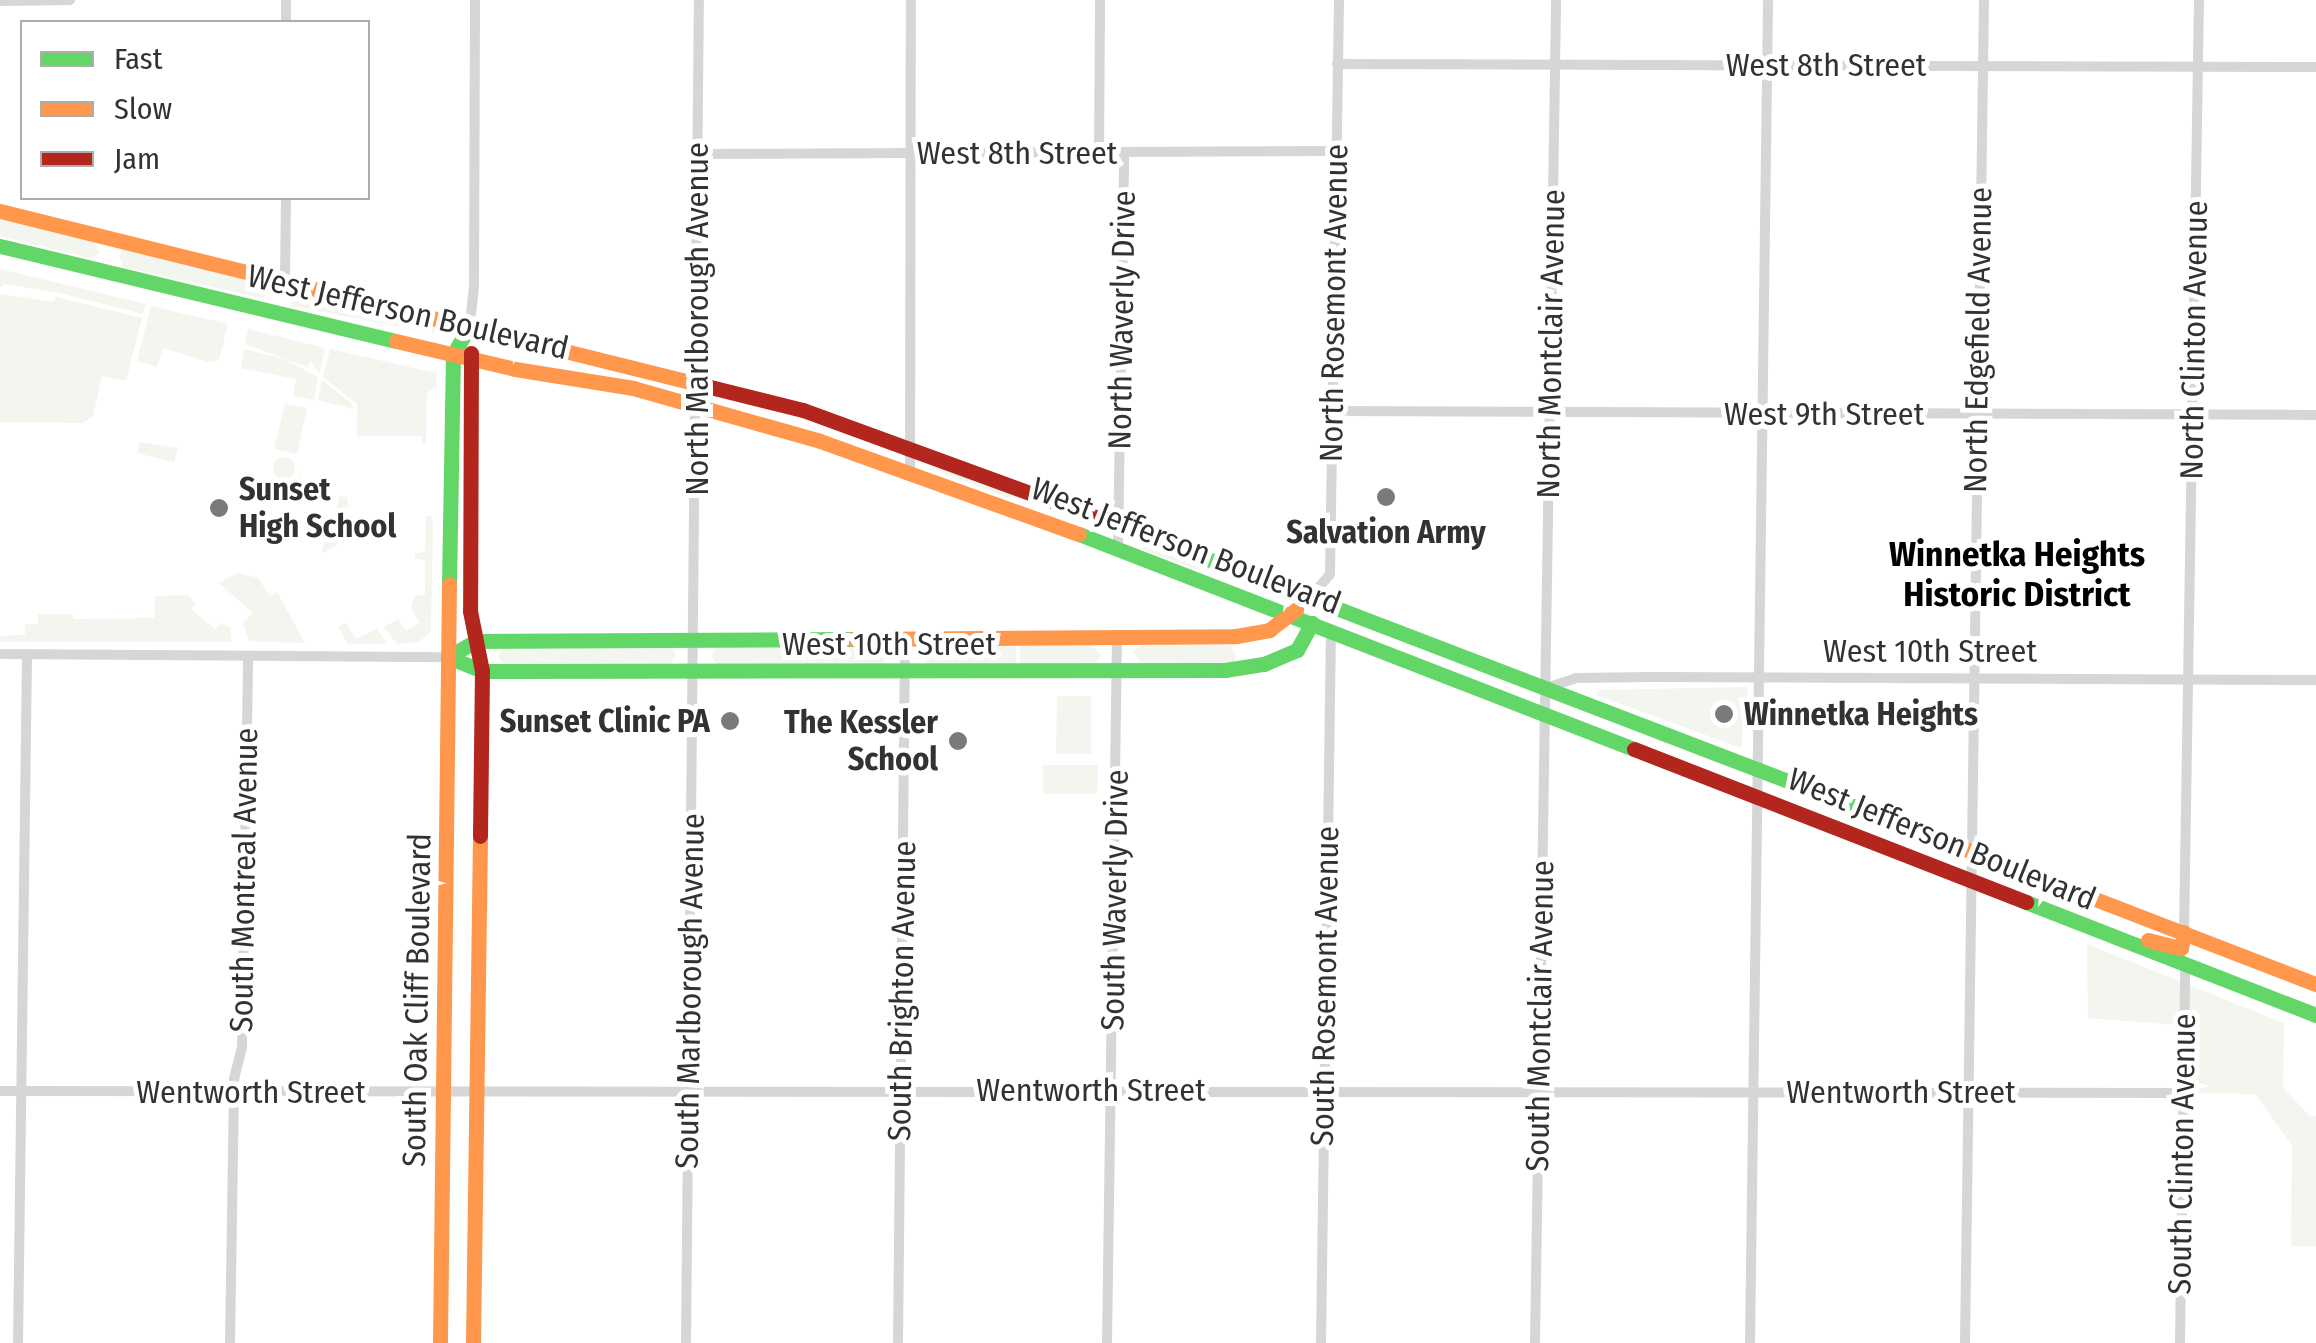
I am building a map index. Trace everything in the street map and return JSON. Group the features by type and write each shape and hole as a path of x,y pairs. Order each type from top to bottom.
{"main road":[{"name":"West Jefferson Boulevard","path":"0,211 470,324 803,410 1310,598 2316,984"},
{"path":"104,270 112,236"},
{"name":"West Jefferson Boulevard","path":"0,246 453,355 618,384 696,404 910,472 1331,630 2316,1015"},
{"path":"272,310 285,279"},
{"path":"453,355 470,324"},
{"name":"South Oak Cliff Boulevard","path":"470,324 470,611 482,671 473,1343"},
{"name":"South Oak Cliff Boulevard","path":"440,1343 453,355"},
{"name":"West 10th Street","path":"448,657 476,641 1258,634 1310,598"},
{"name":"West 10th Street","path":"448,657 482,671 1225,670 1264,664 1297,650 1312,623"},
{"path":"2090,927 2110,926 2168,948 2181,948 2184,932"}],"street":[{"path":"0,1 70,0"},
{"path":"470,324 474,287 476,0"},
{"name":"North Marlborough Avenue","path":"694,639 699,0"},
{"path":"910,472 911,0"},
{"name":"North Waverly Drive","path":"1099,152 1100,0"},
{"name":"North Rosemont Avenue","path":"1310,598 1330,574 1339,0"},
{"name":"North Montclair Avenue","path":"1546,688 1556,0"},
{"path":"1750,1343 1768,0"},
{"name":"North Edgefield Avenue","path":"1965,1343 1984,0"},
{"name":"North Clinton Avenue","path":"2188,680 2199,0"},
{"name":"West 8th Street","path":"1337,64 2316,67"},
{"name":"West 8th Street","path":"698,154 1336,151"},
{"name":"North Waverly Drive","path":"1118,548 1124,153"},
{"path":"285,279 286,200"},
{"name":"West 9th Street","path":"1333,411 2316,416"},
{"name":"South Rosemont Avenue","path":"1320,1343 1331,630"},
{"name":"South Waverly Drive","path":"1107,1343 1117,637"},
{"name":"South Brighton Avenue","path":"898,1343 906,638"},
{"name":"South Marlborough Avenue","path":"686,1343 694,639"},
{"name":"West 10th Street","path":"0,654 448,657"},
{"path":"18,1343 27,654"},
{"name":"South Montreal Avenue","path":"230,1343 234,1092 242,1047 248,656"},
{"name":"West 10th Street","path":"1546,688 1576,678 2316,680"},
{"path":"2184,932 2188,680"},
{"name":"South Montclair Avenue","path":"1534,1343 1546,688"},
{"name":"South Clinton Avenue","path":"2180,1343 2184,966"},
{"name":"Wentworth Street","path":"0,1091 1112,1089 2182,1093"}],"shaded area":[{"path":"0,218 94,241 99,253 90,258 0,236"},
{"path":"123,250 269,282 272,292 262,298 123,267 119,255"},
{"path":"0,269 146,304 143,314 55,292 5,284 0,288"},
{"path":"296,289 442,325 449,332 436,334 293,306 289,300"},
{"path":"0,294 54,302 56,297 142,318 126,381 102,376 93,416 83,423 0,422"},
{"path":"151,306 228,324 219,360 209,362 163,348 157,367 137,361"},
{"path":"248,329 325,348 319,374 311,362 307,367 245,344"},
{"path":"244,349 284,359 318,377 314,400 293,396 296,379 241,368"},
{"path":"330,349 436,373 436,387 427,393 426,444 422,444 422,436 357,436 357,404 323,377"},
{"path":"322,380 351,403 354,409 318,400"},
{"path":"285,404 307,408 297,454 274,449"},
{"path":"140,442 178,448 174,462 137,453"},
{"path":"280,457 288,457 295,468 288,479 280,479 273,472 273,464"},
{"path":"933,463 1028,497 1006,497 937,471"},
{"path":"302,464 296,502 267,495 270,480 297,486"},
{"path":"339,496 347,497 349,510 342,510 342,541 322,554 324,542 330,542"},
{"path":"426,516 432,516 433,525 431,631 419,642 397,644 384,627 398,619 406,631 420,622 411,609 414,596 425,595 425,560 415,559 415,553 425,552"},
{"path":"1141,543 1217,570 1195,569 1144,550"},
{"path":"237,573 258,578 270,596 277,592 305,643 249,641 243,622 253,613 219,583"},
{"path":"188,595 195,603 191,609 215,629 222,623 230,628 232,642 0,642 0,636 25,635 25,624 38,624 38,614 73,614 73,619 154,618 155,596"},
{"path":"346,623 356,639 377,629 387,644 348,644 338,627"},
{"path":"1145,643 1231,645 1236,658 1233,663 1140,663 1133,651"},
{"path":"932,645 1016,645 1016,665 927,664 922,655"},
{"path":"1020,645 1091,645 1101,655 1096,663 1020,664"},
{"path":"503,646 672,646 676,656 670,664 505,665 498,657"},
{"path":"880,646 889,651 883,665 718,665 712,657 716,647"},
{"path":"1748,687 1741,748 1596,695 1599,690"},
{"path":"1057,696 1091,696 1091,754 1056,754"},
{"path":"1043,765 1098,765 1097,794 1043,794"},
{"path":"2087,944 2284,1023 2283,1088 2310,1116 2316,1116 2316,1246 2291,1246 2292,1145 2255,1094 2192,1093 2191,1026 2088,1018"}],"traffic: fast":[{"path":"0,246 396,341"},
{"path":"449,584 453,355 470,324"},
{"path":"1140,533 1942,840"},
{"path":"1079,534 1634,749"},
{"path":"448,657 482,671 1225,670 1264,664 1297,650 1312,623"},
{"path":"448,657 476,641 853,639"},
{"path":"2026,902 2316,1015"}],"traffic: slow":[{"path":"0,211 694,383"},
{"path":"396,341 515,369 633,388 820,441 1079,534"},
{"path":"440,1343 449,584"},
{"path":"853,639 1236,636 1269,630 1296,610"},
{"path":"473,1343 480,836"},
{"path":"1942,840 2316,984"},
{"path":"2148,940 2181,948 2184,932"}],"traffic: jam":[{"path":"471,353 470,611 482,671 480,836"},
{"path":"694,383 803,410 1140,533"},
{"path":"1634,749 2026,902"}],"place":[{"name":"Salvation Army","path":"1386,497"},
{"name":"Sunset High School","path":"219,508"},
{"name":"Winnetka Heights","path":"1724,714"},
{"name":"Sunset Clinic PA","path":"730,721"},
{"name":"The Kessler School","path":"958,741"}],"district":[{"name":"Winnetka Heights Historic District","path":"2017,574"}]}
